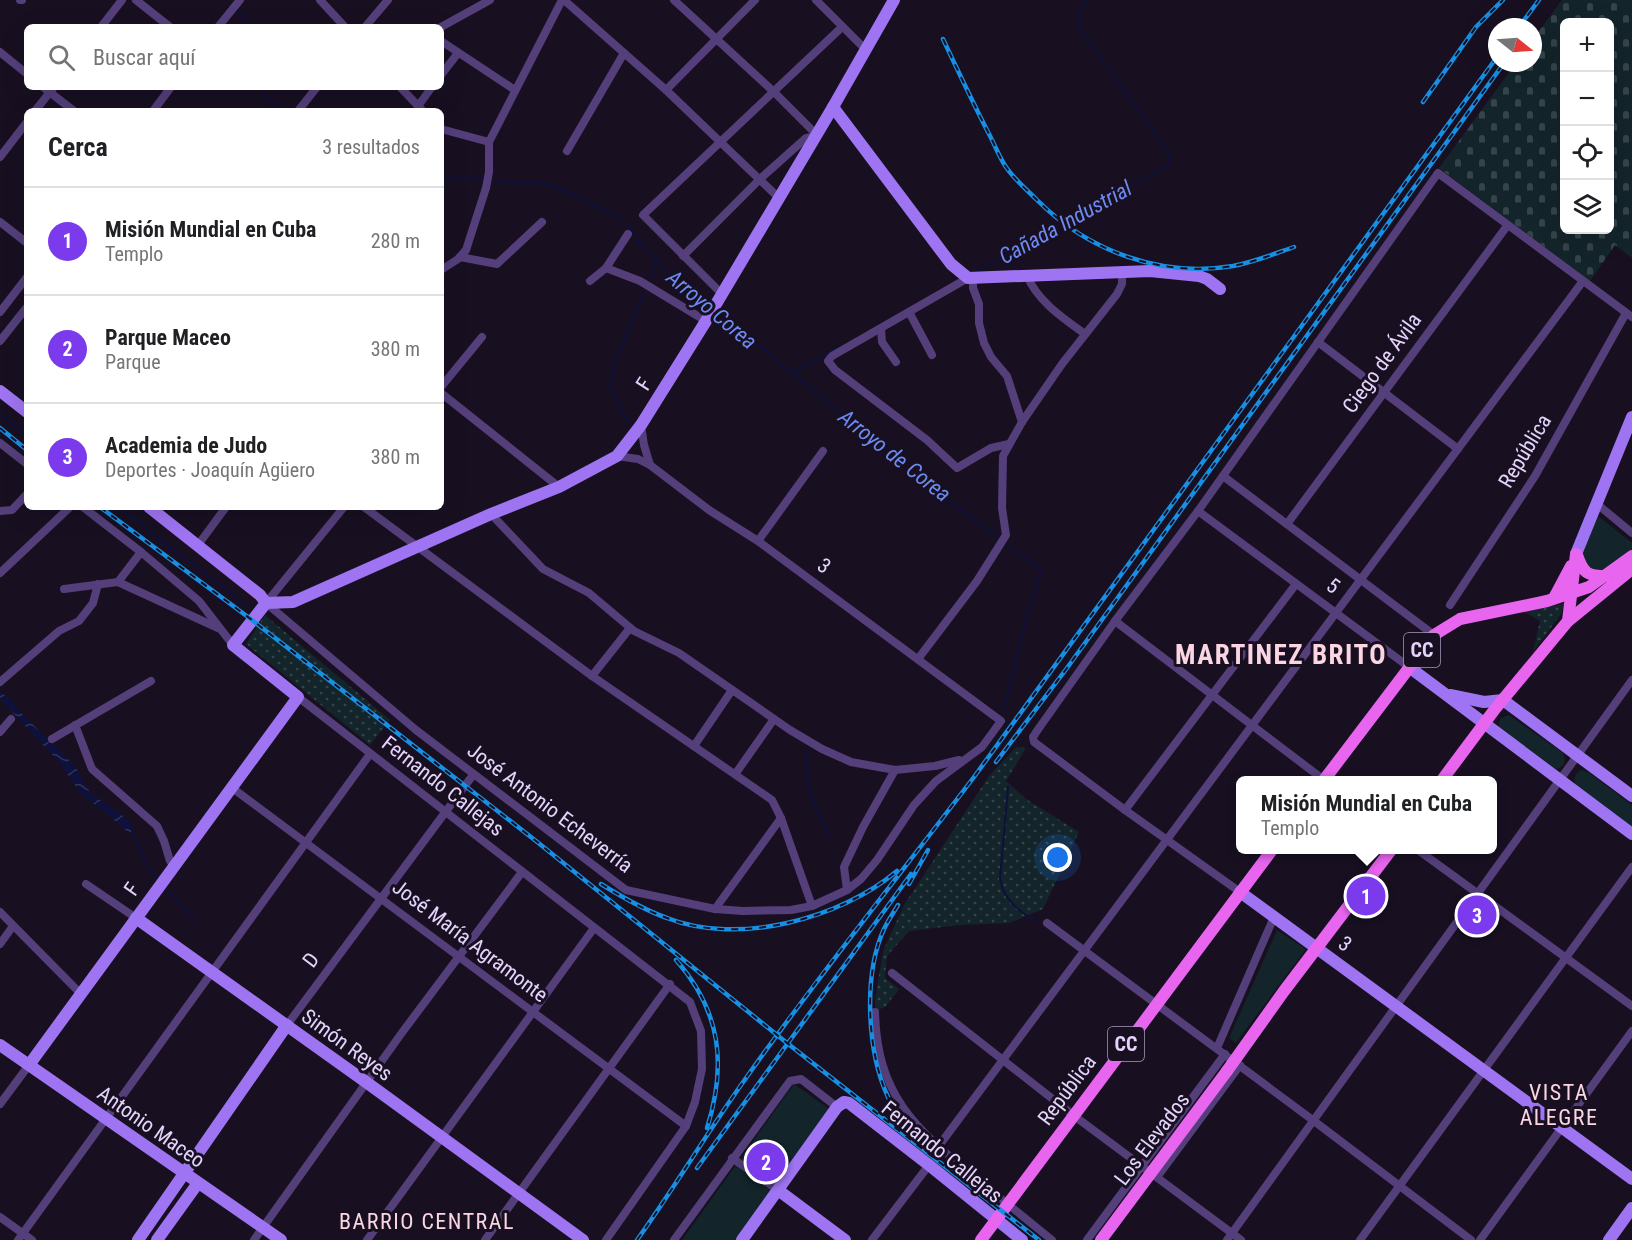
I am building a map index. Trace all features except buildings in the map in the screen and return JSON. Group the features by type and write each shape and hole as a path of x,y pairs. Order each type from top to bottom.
{"main road":[{"path":"1576,554 1581,568 1592,576 1606,576"},
{"path":"1568,621 1576,554"},
{"path":"1554,598 1576,554"},
{"name":"CC","path":"1327,776 1434,635 1460,619 1570,595 1589,587 1632,556"},
{"path":"1445,776 1503,700 1568,621 1632,569"},
{"name":"República","path":"981,1240 1268,854"},
{"name":"Los Elevados","path":"1101,1240 1387,854"}],"street":[{"path":"103,24 122,0"},
{"path":"136,0 166,24"},
{"path":"220,24 240,0"},
{"path":"320,0 342,24"},
{"path":"368,24 388,0"},
{"path":"444,25 490,0"},
{"path":"444,268 466,250 486,188 489,172 489,142 563,0 666,90 779,198"},
{"path":"674,0 774,92 816,135 806,138 760,179 683,256"},
{"path":"666,90 755,0"},
{"path":"816,0 866,50"},
{"name":"F","path":"266,603 293,602 491,514 559,487 617,456 642,425 706,321 894,0"},
{"path":"721,294 643,215 843,27"},
{"path":"444,43 515,90"},
{"path":"0,52 24,72"},
{"path":"444,71 458,52"},
{"path":"567,150 624,53"},
{"path":"37,108 48,90"},
{"path":"50,90 71,108"},
{"path":"155,108 169,90"},
{"path":"300,108 315,90"},
{"path":"403,90 420,108 430,90"},
{"path":"833,107 951,264 970,279 979,304 984,343 991,357 1007,376 1022,422"},
{"path":"0,157 24,126"},
{"path":"444,130 489,142"},
{"path":"1319,776 1115,621 1198,511 1438,173 1629,315"},
{"path":"0,222 24,241"},
{"path":"460,256 497,264 542,222"},
{"name":"Ciego de Ávila","path":"1287,524 1507,226"},
{"path":"590,281 606,268 628,234"},
{"path":"606,268 640,281 706,321"},
{"path":"1010,444 991,448 957,468 927,440 835,370 828,361 832,356 970,279 1150,271 1198,276 1207,279 1220,289"},
{"path":"918,659 977,581 1006,535 1002,507 1003,456 1022,422 1085,334 1117,294 1122,284 1122,272"},
{"path":"1027,275 1030,284 1042,300 1085,334"},
{"path":"0,312 24,281"},
{"path":"938,1147 1583,281"},
{"path":"0,341 24,311"},
{"path":"909,312 932,355"},
{"name":"República","path":"1450,605 1535,476 1629,315"},
{"path":"881,329 882,342 896,362"},
{"path":"444,383 482,337"},
{"path":"1318,342 1458,449"},
{"path":"0,391 24,410"},
{"path":"444,395 559,487"},
{"path":"1576,554 1632,417"},
{"path":"642,425 644,445 650,465"},
{"path":"0,443 24,462"},
{"path":"758,542 823,451"},
{"name":"3","path":"617,456 638,459 650,465 1002,721"},
{"path":"1223,476 1434,635"},
{"path":"0,511 12,510 24,497"},
{"path":"1597,504 1632,533"},
{"path":"0,573 67,510"},
{"name":"Fernando Callejas","path":"87,510 199,601 233,645 594,928 670,984 690,1002 701,1031 702,1069 695,1102 686,1126 606,1240"},
{"path":"153,510 260,595 266,603"},
{"path":"198,545 224,510"},
{"path":"233,645 342,510"},
{"path":"368,510 592,676 736,773 772,800 781,818 812,906"},
{"name":"5","path":"1198,511 1632,834"},
{"path":"491,514 543,569 589,593 630,628 679,653 798,736 851,762 879,769 895,770 935,766 966,759"},
{"path":"118,582 141,552"},
{"path":"64,589 118,582 222,630"},
{"path":"0,682 59,632 79,621 93,603 98,584"},
{"path":"1125,810 1296,584"},
{"name":"José Antonio Echeverría","path":"266,603 416,730 626,890 715,909 767,912 812,906 847,890 861,879 877,860 914,805 936,781 982,747 1002,721"},
{"name":"3","path":"1115,621 1039,728 1033,737 1034,742 1632,1179"},
{"path":"592,676 630,628"},
{"path":"1229,1237 1632,680"},
{"path":"52,739 152,681"},
{"path":"694,746 732,690"},
{"name":"5","path":"1444,693 1484,702 1503,700"},
{"name":"F","path":"0,1104 298,697"},
{"path":"1503,700 1632,796"},
{"path":"0,732 11,719"},
{"path":"736,773 774,719"},
{"path":"75,725 92,769 157,826 172,867"},
{"path":"20,1237 370,754"},
{"path":"847,890 844,867 895,770"},
{"name":"D","path":"138,1240 287,1025 473,774"},
{"name":"José María Agramonte","path":"231,787 686,1126"},
{"path":"715,909 781,818"},
{"path":"1426,854 1632,1006"},
{"path":"1360,1240 1632,867"},
{"path":"254,1240 366,1082 522,872"},
{"name":"Simón Reyes","path":"86,884 287,1025 583,1240"},
{"path":"0,912 81,994"},
{"path":"1217,1048 1274,917"},
{"path":"1047,923 1217,1048 1231,1063 1314,1121 1471,1240"},
{"path":"0,944 13,926"},
{"path":"367,1240 594,928"},
{"path":"892,973 1142,1166 1229,1237 1241,1240"},
{"path":"485,1240 670,984"},
{"path":"875,1012 878,1045 888,1081 907,1115 938,1147 1052,1240"},
{"path":"1480,1240 1632,1031"},
{"name":"Antonio Maceo","path":"0,1045 281,1240"},
{"path":"1087,1240 1142,1166 1231,1063"},
{"path":"1157,1178 1231,1063"},
{"path":"674,1240 790,1080 801,1079 837,1107 742,1240"},
{"name":"Fernando Callejas","path":"837,1107 844,1102 849,1103 1022,1240"},
{"path":"732,1158 845,1240"},
{"path":"872,1240 929,1165"},
{"path":"157,1240 198,1183"},
{"path":"1609,1240 1632,1208"},
{"path":"0,1217 20,1237 32,1240"}],"green space":[{"path":"1562,0 1632,0 1632,258 1615,245 1590,281 1439,168 1509,72 1542,72 1542,27"},
{"path":"1598,516 1632,543 1632,552 1605,570 1592,572 1582,560 1583,550"},
{"path":"1564,604 1561,614 1533,652 1540,621 1523,611"},
{"path":"265,615 390,720 370,745 246,644"},
{"path":"1509,715 1563,753 1563,765 1556,769 1500,730 1501,718"},
{"path":"1016,747 1026,748 1006,781 1026,799 1079,832 1043,909 1009,923 960,925 909,931 887,956 885,978 899,989 886,1006 875,1012 883,951 904,905 989,776"},
{"path":"1581,770 1588,772 1632,805 1632,828 1577,787 1574,780 1576,774"},
{"path":"1277,930 1306,949 1236,1043 1229,1038"},
{"path":"794,1084 832,1111 739,1240 682,1240"}],"water":[{"path":"0,692 10,699 23,715 75,766 91,794 121,814 134,827 134,833 128,832 81,794 59,762 0,699"}],"waterway":[{"name":"Cañada Industrial","path":"975,272 1168,165 1170,157 1166,149 1079,27 1078,14 1086,0"},
{"path":"237,9 245,18 246,24"},
{"path":"261,90 276,108"},
{"name":"Arroyo Corea","path":"444,175 455,178 484,179"},
{"name":"Arroyo Corea","path":"489,180 544,183 618,217 630,227 637,240 653,255 677,286 707,311"},
{"path":"650,278 656,261"},
{"path":"628,422 610,385 617,357 645,291"},
{"name":"Arroyo de Corea","path":"714,316 759,345 931,488 998,537"},
{"name":"Cañada Industrial","path":"791,373 842,346"},
{"path":"0,414 24,433"},
{"path":"123,510 247,606"},
{"name":"Arroyo de Corea","path":"1003,712 1024,627 1040,577 1040,571 1036,566 1007,545"},
{"path":"807,750 808,784 815,806 830,837"},
{"name":"Arroyo de Corea","path":"1008,787 1000,879 1008,899 1036,921"},
{"path":"132,831 146,864 160,881"},
{"path":"165,887 195,919"}],"railway":[{"path":"1423,102 1476,27 1503,0"},
{"path":"1526,18 1539,0"},
{"path":"943,39 1006,167 1037,200 1079,234 1127,257 1179,268 1206,269 1233,266 1294,247"},
{"path":"637,1240 732,1098 774,1040 974,777 1488,69"},
{"path":"996,762 1067,668 1497,72"},
{"path":"0,428 24,448"},
{"path":"104,510 252,620 536,841 787,1043 1039,1240"},
{"path":"909,884 928,850"},
{"path":"601,884 650,911 695,926 725,929 756,928 787,923 847,903 874,888 897,871"},
{"path":"697,1168 911,874"},
{"path":"898,905 884,929 877,948 870,991 870,1013 872,1036 881,1079 893,1107 915,1135"},
{"path":"676,960 703,999 716,1040 717,1082 707,1128"}],"place":[{"name":"Misión Mundial en Cuba","path":"1366,896"},
{"name":"Academia de Judo","path":"1477,915"},
{"name":"Parque Maceo","path":"766,1162"}],"district":[{"name":"MARTINEZ BRITO","path":"1281,655"},
{"name":"VISTA ALEGRE","path":"1559,1104"},
{"name":"BARRIO CENTRAL","path":"427,1221"}]}
